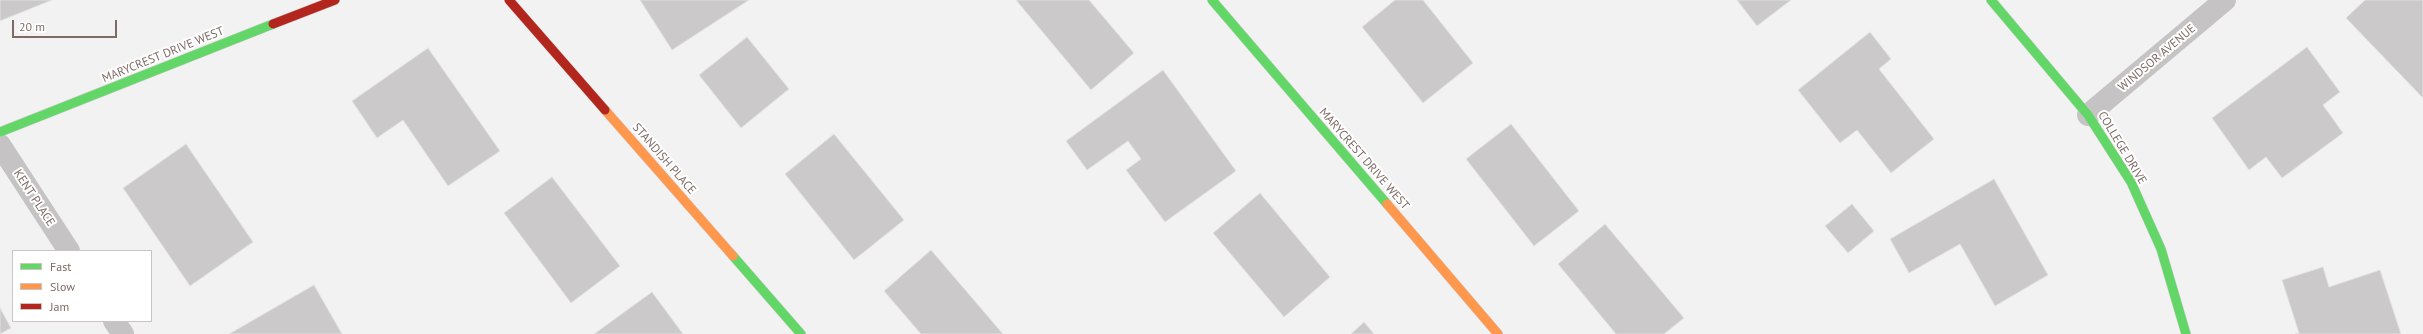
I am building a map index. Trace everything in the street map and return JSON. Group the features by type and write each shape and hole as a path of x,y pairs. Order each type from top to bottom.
{"street":[{"name":"MARYCREST DRIVE WEST","path":"0,132 335,0"},
{"name":"STANDISH PLACE","path":"509,0 801,334"},
{"name":"MARYCREST DRIVE WEST","path":"1212,0 1498,334"},
{"name":"COLLEGE DRIVE","path":"1991,0 2088,115 2131,182 2161,249 2186,334"},
{"name":"WINDSOR AVENUE","path":"2088,115 2225,0"},
{"name":"KENT PLACE","path":"0,145 68,250"},
{"path":"115,322 123,334"}],"building":[{"path":"0,0 52,0 0,21"},
{"path":"640,0 749,0 672,50"},
{"path":"1016,0 1089,0 1134,53 1091,90"},
{"path":"1395,0 1423,0 1473,63 1423,103 1362,27"},
{"path":"1737,0 1791,0 1757,26"},
{"path":"2365,0 2423,0 2423,98 2346,18"},
{"path":"1870,32 1891,59 1879,69 1934,139 1891,173 1857,130 1840,143 1798,90"},
{"path":"747,37 789,89 741,128 699,75"},
{"path":"2307,47 2340,92 2323,105 2343,133 2282,178 2266,157 2249,170 2212,118"},
{"path":"428,48 500,151 448,186 403,120 377,138 352,101"},
{"path":"1163,70 1236,171 1165,222 1126,170 1141,159 1128,141 1087,170 1066,141"},
{"path":"1511,124 1579,211 1534,246 1466,159"},
{"path":"834,134 904,220 854,260 785,174"},
{"path":"186,144 253,242 190,286 123,188"},
{"path":"552,177 620,266 571,303 504,213"},
{"path":"1994,179 2048,275 1995,306 1960,244 1909,273 1890,239"},
{"path":"1260,193 1330,277 1284,317 1213,233"},
{"path":"1852,204 1874,231 1848,253 1825,226"},
{"path":"1605,224 1684,318 1664,334 1616,334 1558,264"},
{"path":"931,250 1003,334 921,334 884,291"},
{"path":"2323,267 2329,287 2380,270 2401,334 2295,334 2299,333 2282,280"},
{"path":"314,285 342,334 229,334"},
{"path":"652,292 683,334 594,334"},
{"path":"0,308 11,328 0,334"},
{"path":"1364,322 1374,334 1351,334"}],"traffic: fast":[{"path":"1212,0 1387,204"},
{"path":"1991,0 2088,115 2131,182 2161,249 2186,334"},
{"path":"0,132 273,24"},
{"path":"733,256 801,334"}],"traffic: slow":[{"path":"605,110 733,256"},
{"path":"1387,204 1498,334"}],"traffic: jam":[{"path":"273,24 335,0"},
{"path":"509,0 605,110"}]}
